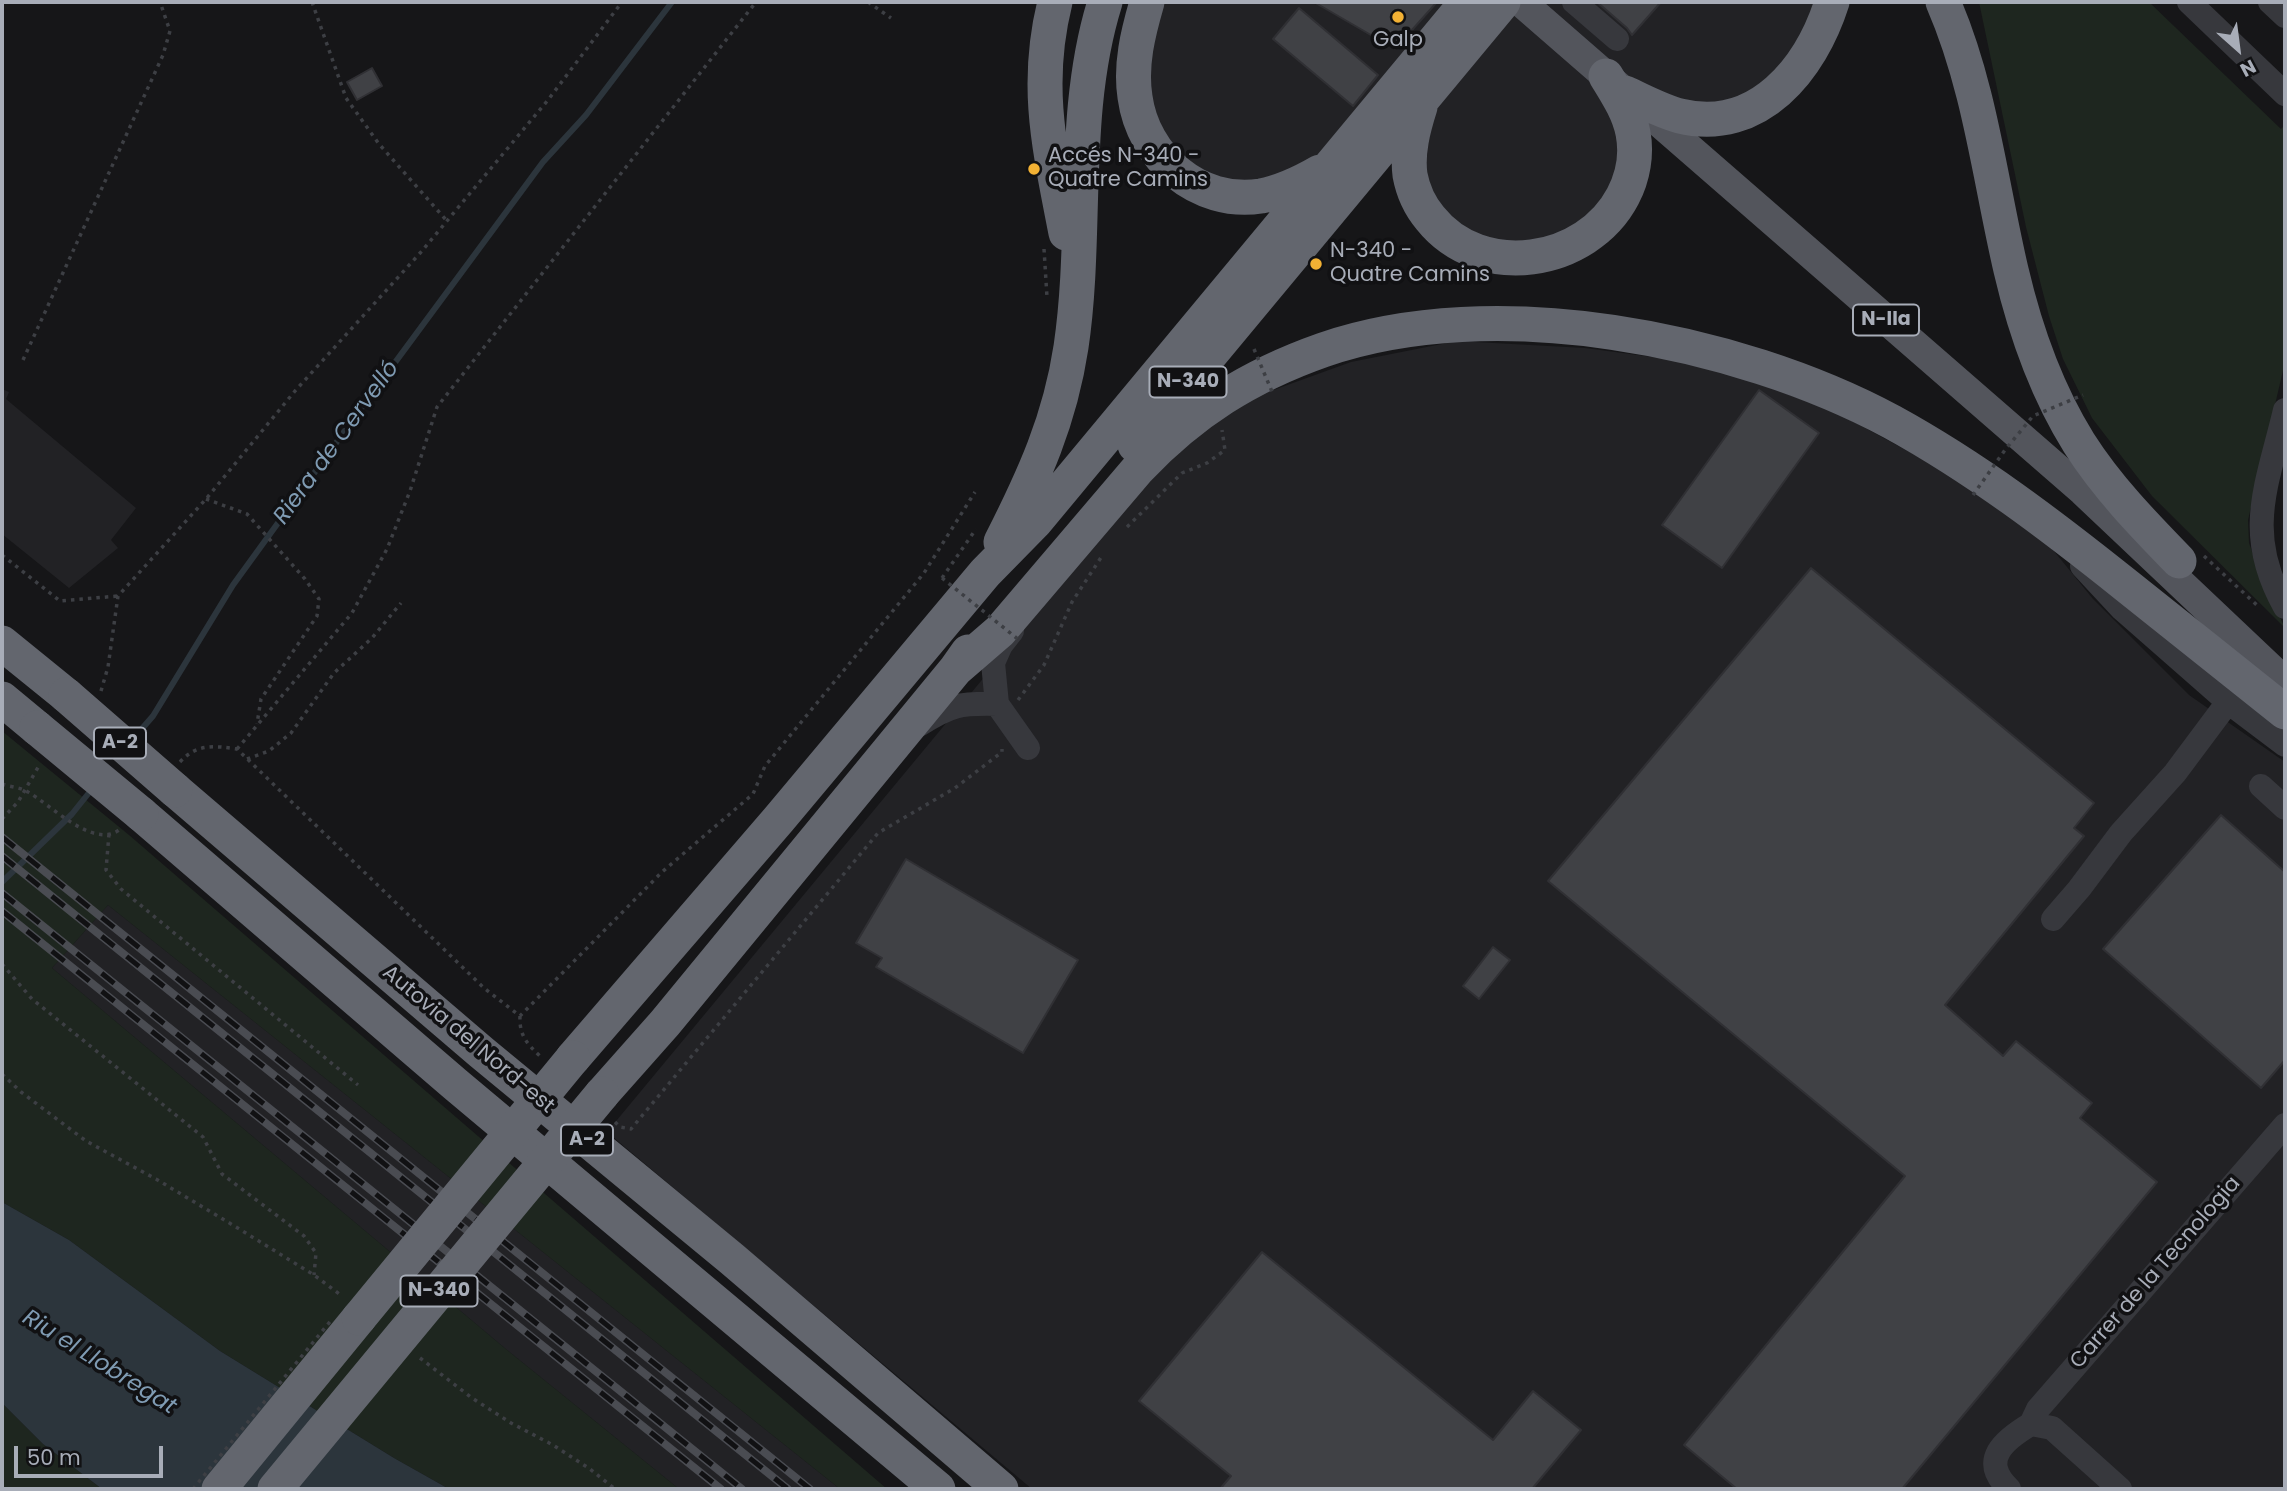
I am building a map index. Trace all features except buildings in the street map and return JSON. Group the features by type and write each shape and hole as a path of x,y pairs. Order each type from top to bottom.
{"highway":[{"path":"1055,2 1043,70 1045,118 1066,235 1078,281"},
{"path":"985,573 1033,477 1055,419 1071,347 1078,281 1086,95 1105,2"},
{"path":"1147,2 1135,54 1135,97 1139,117 1147,135 1172,170 1207,190 1231,196 1258,196 1281,191 1332,165"},
{"name":"N-340","path":"219,1489 573,1058 788,809 985,573 1035,523 1468,2"},
{"name":"N-340","path":"275,1489 602,1094 665,1023 956,669 989,621 1503,2"},
{"path":"1615,84 1661,110 1692,118 1729,116 1766,101 1784,87 1814,48 1832,2"},
{"path":"1943,2 1970,82 2011,270 2032,342 2046,378 2080,444 2101,474 2125,505 2179,561"},
{"path":"1424,97 1409,155 1410,176 1424,211 1437,227 1466,247 1505,258 1522,259 1553,253 1589,235 1604,223 1628,188 1633,169 1634,135 1615,84"},
{"path":"956,669 1000,631 1097,538 1138,469 1201,411 1259,378 1324,350 1358,340 1445,326 1548,326 1640,337 1722,355 1811,385 1889,421 1987,480 2055,529 2285,712"},
{"name":"Autovia del Nord-est","path":"2,643 470,1043 732,1259 1001,1489"},
{"name":"Autovia del Nord-est","path":"2,699 37,728 129,823 454,1084 938,1489"}],"main road":[{"name":"N-IIa","path":"1521,2 2083,492 2285,682"},
{"path":"1960,2 1966,33 1970,82"},
{"name":"N-IIa","path":"2083,492 2179,561 2285,660"}],"street":[{"path":"1574,2 1617,39"},
{"path":"2189,2 2285,93"},
{"path":"2270,2 2285,16"},
{"path":"2285,410 2264,497 2260,533 2268,569 2285,607"},
{"path":"2055,529 2088,575 2122,609 2228,702 2285,745"},
{"path":"1028,748 1001,710 993,663 1001,645 1058,576 1097,538"},
{"path":"2053,919 2120,833 2175,773 2228,702"},
{"path":"898,740 941,711 954,706 967,703 1001,710"},
{"path":"2261,786 2285,808"},
{"name":"Carrer de la Tecnologia","path":"2031,1424 2038,1409 2285,1125"},
{"path":"2009,1489 2000,1480 1995,1460 2001,1446 2012,1435 2031,1424 2052,1428 2120,1489"}],"path":[{"path":"23,360 163,55 170,31 160,2"},
{"path":"312,2 346,98 379,144 447,221"},
{"path":"100,692 108,667 118,596 206,499 295,391 447,221 548,100 622,2"},
{"path":"237,749 352,613 387,550 438,407 756,2"},
{"path":"867,2 891,18"},
{"path":"1043,237 1048,306"},
{"path":"1254,349 1273,394"},
{"path":"1266,392 1275,387"},
{"path":"1973,495 2004,450 2033,416 2083,396"},
{"path":"1124,530 1182,472 1207,463 1226,450"},
{"path":"1973,486 1983,493"},
{"path":"188,753 213,745 237,749 484,988 520,1016 662,872 753,794 765,766 924,573 975,492"},
{"path":"206,499 247,514 305,579 319,599 317,617 261,699 257,726"},
{"path":"978,528 942,578 1019,640"},
{"path":"631,1129 878,833 955,788 1002,752 1001,710 1044,665 1097,538"},
{"path":"2,555 60,601 118,596"},
{"path":"247,760 269,751 291,733 334,673 372,638 401,603"},
{"path":"1056,615 1063,620"},
{"path":"2,819 18,802 40,763"},
{"path":"2,784 25,790 79,828 102,836 129,823"},
{"path":"109,834 106,870 121,889 358,1085"},
{"path":"2,964 32,999 203,1137 222,1174 304,1236 316,1253 314,1275"},
{"path":"2,1074 21,1093 86,1141 156,1179 314,1275 343,1297"},
{"path":"422,1359 472,1398 553,1445 615,1489"}],"shaded area":[{"path":"1147,2 1832,2 1784,87 1634,135 1589,235 1466,247 1409,155 1332,165 1258,196 1158,154 1140,27"},
{"path":"1979,2 2149,2 2281,129 2285,125 2285,362 2248,520 2249,543 2261,577 2285,628 2152,496 2092,418 2063,359 2026,227"},
{"path":"1457,341 1585,348 1698,363 1832,410 1939,468 2045,540 2093,599 2189,695 2285,762 2285,1489 1032,1489 607,1132 1156,470 1204,430 1257,396 1351,362"},
{"path":"2,389 9,392 6,399 136,508 111,540 118,548 69,588 2,534"},
{"path":"2,731 129,835 887,1489 840,1489 108,905 52,968 507,1350 679,1489 449,1489 220,1351 69,1240 2,1202"},
{"path":"108,905 840,1489 679,1489 507,1350 52,968"},
{"path":"2,1403 43,1444 102,1489 2,1489"}],"water":[{"name":"Riu el Llobregat","path":"2,1202 69,1240 220,1351 449,1489 102,1489 43,1444 2,1403"}],"waterway":[{"name":"Riera de Cervelló","path":"132,740 153,716 233,585 357,414 543,162 586,115 672,2"},
{"name":"Riera de Cervelló","path":"2,882 72,814 92,789"}],"railway":[{"path":"2,837 810,1489"},
{"path":"2,856 788,1489"},
{"path":"2,893 742,1489"},
{"path":"2,911 721,1489"}],"place":[{"name":"Galp","path":"1398,17"},
{"name":"Accés N-340 - Quatre Camins","path":"1034,169"},
{"name":"N-340 - Quatre Camins","path":"1316,264"}]}
